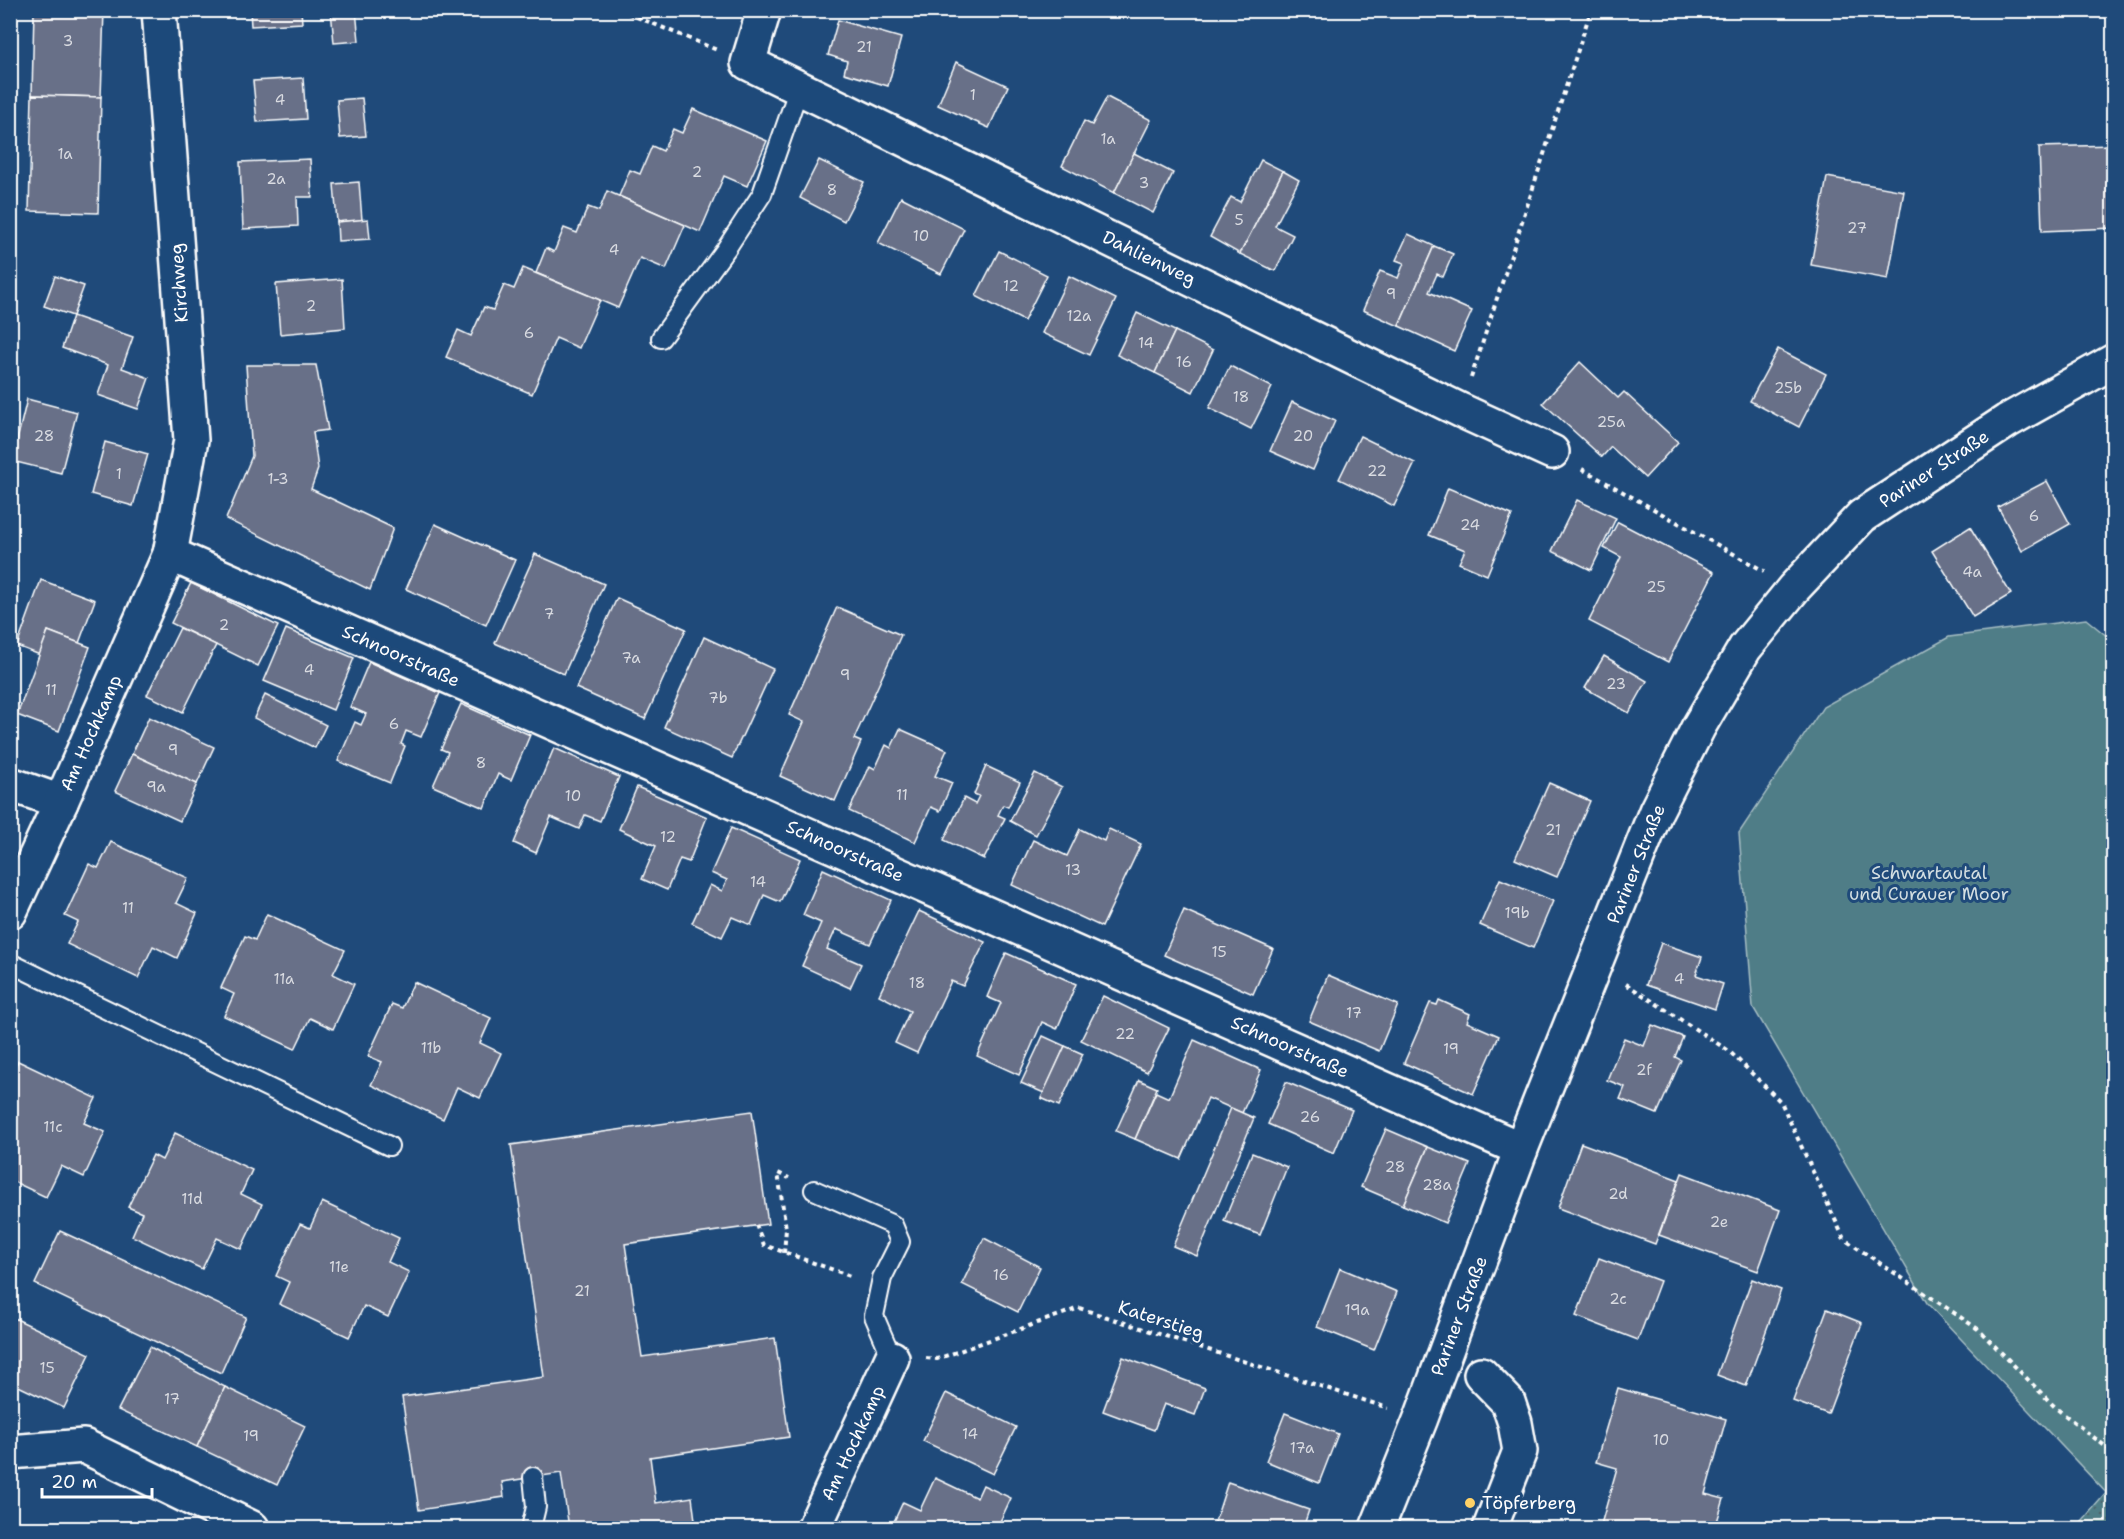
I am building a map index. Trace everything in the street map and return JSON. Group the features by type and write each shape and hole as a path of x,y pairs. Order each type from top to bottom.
{"street":[{"name":"Kirchweg","path":"159,10 191,440 170,554"},
{"path":"748,63 764,10"},
{"name":"Dahlienweg","path":"748,63 1460,410 1552,452"},
{"name":"Pariner Straße","path":"1377,1528 1521,1149 1656,811 1698,728 1745,648 1794,588 1862,516 2007,421 2114,361"},
{"name":"Am Hochkamp","path":"10,912 170,554"},
{"name":"Schnoorstraße","path":"170,554 1521,1149"},
{"path":"10,784 61,802"},
{"name":"Am Hochkamp","path":"814,1528 892,1358"},
{"path":"1481,1374 1508,1402 1515,1423 1520,1451 1490,1528"},
{"path":"10,1452 84,1446 252,1528"}],"lane":[{"path":"661,338 726,249 762,194 799,88"},
{"path":"10,963 389,1146"},
{"path":"814,1190 893,1225 900,1242 882,1278 874,1316 892,1358"},
{"path":"531,1528 536,1507 533,1477"}],"path":[{"path":"620,10 748,63"},
{"path":"1460,410 1591,10"},
{"path":"1552,452 1794,588"},
{"path":"1596,964 1729,1051 1781,1102 1844,1239 1978,1329 2057,1409 2114,1453"},
{"path":"756,1225 764,1245 804,1261 881,1286"},
{"name":"Katerstieg","path":"892,1358 937,1359 1079,1308 1420,1418"}],"green space":[{"name":"Schwartautal und Curauer Moor","path":"2086,619 2114,642 2113,1500 1927,1303 1753,1007 1739,833 1823,707 1949,637"},
{"path":"2113,1485 2113,1528 2076,1528"}],"building":[{"path":"34,10 104,10 101,97 32,95"},
{"path":"250,10 301,10 302,23 251,26"},
{"path":"331,10 356,10 359,41 334,43"},
{"path":"1996,10 2062,10 2061,17"},
{"path":"838,20 901,38 888,86 844,73 847,61 828,55"},
{"path":"956,62 1008,86 989,128 938,105"},
{"path":"303,78 306,119 257,122 253,81"},
{"path":"32,95 101,97 98,213 29,211"},
{"path":"1107,97 1151,120 1114,193 1062,166 1084,121 1092,125"},
{"path":"362,98 366,136 340,138 337,100"},
{"path":"693,109 767,141 747,186 724,176 700,232 619,196 630,170 640,174 652,146 663,151 673,129 682,133"},
{"path":"2114,145 2114,228 2042,231 2039,147"},
{"path":"1134,153 1173,173 1153,213 1114,193"},
{"path":"310,159 312,197 297,197 298,226 243,229 240,162"},
{"path":"819,160 864,182 844,221 800,198"},
{"path":"1261,160 1283,171 1240,254 1210,237 1231,197 1240,202"},
{"path":"1283,171 1299,180 1275,226 1293,235 1275,271 1240,254"},
{"path":"1827,177 1904,191 1888,279 1811,265"},
{"path":"359,182 362,220 337,222 334,184"},
{"path":"607,191 685,225 666,269 640,258 618,308 536,273 546,248 554,252 564,228 577,233 588,207 599,211"},
{"path":"901,197 964,229 941,274 878,243"},
{"path":"368,219 370,239 338,241 337,222"},
{"path":"1408,234 1434,246 1399,326 1363,310 1380,271 1398,278 1404,263 1396,260"},
{"path":"1434,246 1453,254 1443,277 1437,274 1429,292 1472,311 1454,351 1399,326"},
{"path":"999,251 1047,275 1024,321 976,296"},
{"path":"523,268 600,300 579,348 556,338 532,394 446,357 458,330 471,336 484,307 493,310 504,285 514,289"},
{"path":"55,276 84,286 73,316 44,306"},
{"path":"1069,276 1116,299 1089,355 1042,333"},
{"path":"342,279 345,328 280,334 276,284"},
{"path":"1137,313 1175,331 1155,373 1117,355"},
{"path":"73,316 133,337 122,368 149,378 138,409 98,395 108,365 62,348"},
{"path":"1175,331 1213,350 1193,392 1155,373"},
{"path":"1778,349 1826,374 1799,427 1750,401"},
{"path":"1580,362 1618,398 1624,392 1678,442 1645,478 1611,447 1602,457 1543,403"},
{"path":"246,365 316,365 328,430 313,432 318,469 311,489 393,528 370,590 226,519 252,456"},
{"path":"1230,366 1272,387 1251,429 1209,408"},
{"path":"27,399 77,412 61,473 12,461"},
{"path":"1292,402 1335,421 1313,470 1270,451"},
{"path":"1360,436 1415,463 1394,506 1339,479"},
{"path":"105,442 148,454 133,506 91,494"},
{"path":"2047,481 2070,524 2022,551 1998,507"},
{"path":"1448,488 1512,515 1487,575 1459,563 1465,550 1429,535"},
{"path":"1577,500 1616,518 1591,570 1552,551"},
{"path":"1618,522 1714,572 1668,662 1589,621 1621,557 1604,548"},
{"path":"435,524 515,560 486,625 406,589"},
{"path":"1970,527 2011,594 1973,617 1932,551"},
{"path":"535,554 604,584 564,674 495,643"},
{"path":"41,580 95,600 79,643 48,631 40,655 17,646"},
{"path":"191,583 278,626 258,666 171,623"},
{"path":"617,598 686,629 645,719 576,688"},
{"path":"837,607 901,635 854,739 861,742 835,801 780,776 804,722 789,715"},
{"path":"180,628 216,645 183,712 147,695"},
{"path":"286,629 354,658 333,710 264,681"},
{"path":"48,631 90,647 59,731 17,715"},
{"path":"704,637 773,669 732,758 664,727"},
{"path":"1604,656 1647,681 1629,713 1585,688"},
{"path":"369,662 440,693 421,737 406,731 401,744 405,746 390,783 338,761 355,722 361,725 366,714 350,707"},
{"path":"265,695 326,725 315,748 254,718"},
{"path":"461,704 530,735 511,780 498,774 484,808 433,786 448,752 441,749"},
{"path":"149,717 214,747 197,784 132,754"},
{"path":"900,729 947,750 935,776 952,783 940,811 931,807 915,842 849,811 870,766 875,769 886,745 891,748"},
{"path":"554,748 619,777 600,821 585,815 579,829 551,817 536,853 514,843"},
{"path":"132,754 197,784 180,821 115,791"},
{"path":"986,766 1020,782 1008,807 1003,805 998,815 1005,818 984,859 944,840 964,798 975,804 979,796 974,794"},
{"path":"1035,773 1062,787 1036,835 1010,821"},
{"path":"1549,783 1590,801 1557,877 1515,859"},
{"path":"637,787 707,817 689,862 680,859 667,890 642,879 656,846 619,829"},
{"path":"731,828 800,859 780,902 764,895 751,925 732,917 722,937 692,923 710,885 722,891 727,880 711,873"},
{"path":"1080,829 1104,841 1109,829 1141,844 1102,927 1012,885 1033,840 1067,856"},
{"path":"111,842 188,878 176,903 197,913 177,958 153,946 138,978 67,944 78,922 65,916 89,864 98,868"},
{"path":"823,869 891,900 870,944 836,929 827,949 861,964 850,988 802,966 821,923 803,915"},
{"path":"1500,879 1553,901 1533,948 1480,925"},
{"path":"1184,910 1273,949 1253,994 1164,955"},
{"path":"919,911 985,942 963,986 951,981 917,1053 895,1043 910,1011 879,995"},
{"path":"267,914 345,950 333,974 354,984 333,1029 310,1018 295,1049 224,1016 234,994 221,988 245,936 255,940"},
{"path":"1661,943 1702,957 1696,975 1723,984 1715,1009 1646,985"},
{"path":"1006,953 1076,984 1057,1029 1042,1022 1019,1075 977,1056 1001,1003 987,997"},
{"path":"1328,975 1398,1005 1379,1051 1309,1021"},
{"path":"414,982 491,1018 480,1043 501,1053 480,1098 457,1087 443,1119 371,1085 382,1062 368,1056 392,1004 402,1008"},
{"path":"1103,996 1169,1028 1147,1072 1081,1040"},
{"path":"1439,1000 1470,1014 1467,1022 1499,1036 1473,1094 1404,1063 1430,1003 1437,1005"},
{"path":"1652,1025 1683,1037 1675,1057 1681,1060 1657,1114 1620,1099 1625,1087 1607,1080 1624,1038 1644,1046"},
{"path":"1043,1036 1065,1046 1044,1093 1021,1083"},
{"path":"1194,1040 1261,1070 1242,1113 1208,1098 1181,1159 1135,1139 1156,1092 1169,1098"},
{"path":"1065,1046 1083,1054 1059,1106 1041,1098"},
{"path":"18,1061 96,1098 84,1123 105,1132 84,1177 61,1166 46,1197 10,1180 10,1078"},
{"path":"1139,1080 1157,1088 1135,1139 1116,1131"},
{"path":"1286,1082 1352,1110 1334,1153 1268,1124"},
{"path":"1231,1108 1254,1118 1197,1256 1173,1246"},
{"path":"752,1111 768,1224 625,1244 642,1357 775,1338 789,1437 650,1457 656,1503 692,1497 696,1528 569,1528 561,1473 502,1482 504,1497 419,1510 402,1397 544,1377 511,1145"},
{"path":"1386,1129 1428,1147 1403,1205 1361,1187"},
{"path":"175,1133 252,1170 241,1194 262,1204 241,1249 217,1238 202,1269 132,1236 142,1213 128,1207 153,1155 162,1160"},
{"path":"1581,1143 1679,1180 1655,1244 1558,1208"},
{"path":"1428,1147 1470,1164 1445,1223 1403,1205"},
{"path":"1252,1153 1287,1167 1260,1235 1224,1221"},
{"path":"1682,1173 1780,1210 1758,1271 1659,1235"},
{"path":"322,1202 399,1238 388,1262 409,1272 388,1317 364,1306 349,1337 279,1304 289,1282 276,1276 300,1224 310,1228"},
{"path":"60,1231 246,1317 221,1373 35,1284"},
{"path":"984,1238 1040,1267 1018,1312 962,1284"},
{"path":"1599,1258 1660,1281 1638,1340 1576,1316"},
{"path":"1340,1268 1397,1292 1374,1350 1317,1327"},
{"path":"1752,1279 1781,1290 1746,1386 1717,1375"},
{"path":"1827,1309 1862,1323 1828,1414 1793,1401"},
{"path":"10,1316 90,1354 64,1408 10,1382"},
{"path":"150,1347 225,1387 197,1447 118,1410"},
{"path":"1123,1357 1205,1388 1195,1415 1164,1404 1154,1430 1103,1411"},
{"path":"225,1387 305,1426 277,1485 197,1447"},
{"path":"1618,1388 1726,1419 1705,1494 1724,1499 1715,1528 1600,1528 1617,1468 1596,1462"},
{"path":"946,1393 1016,1427 993,1474 923,1441"},
{"path":"1285,1413 1338,1434 1319,1483 1266,1461"},
{"path":"935,1478 977,1498 983,1485 1011,1498 997,1528 891,1528 903,1502 920,1510"},
{"path":"1228,1482 1309,1510 1303,1528 1225,1528 1214,1525"}],"place":[{"name":"Töpferberg","path":"1470,1503"}]}
